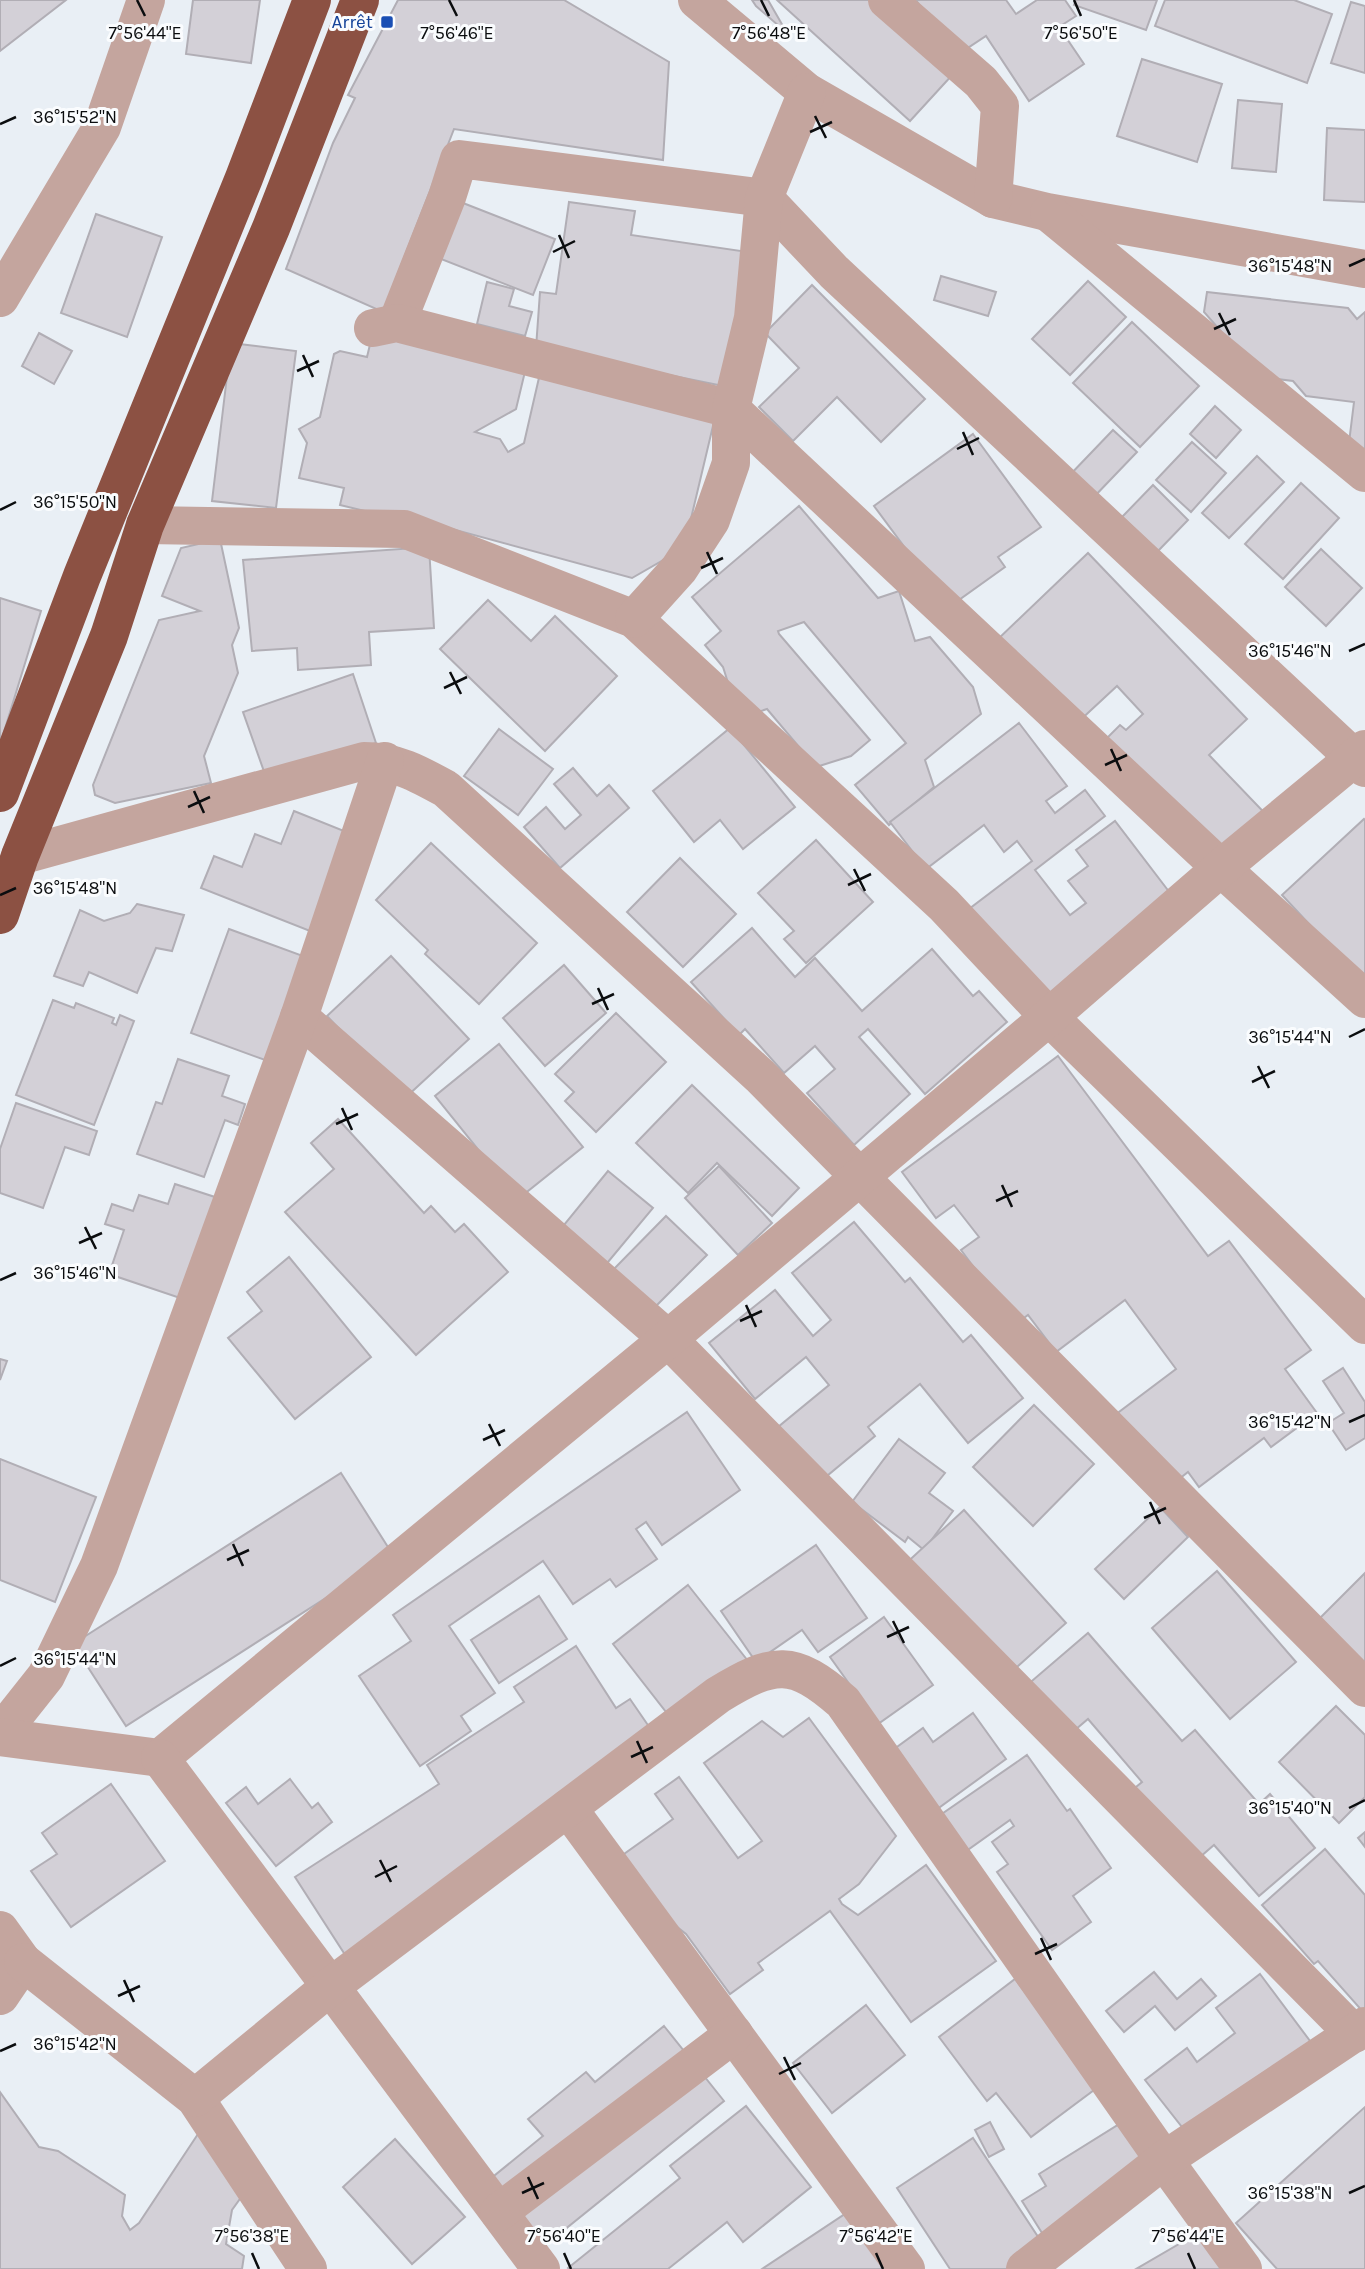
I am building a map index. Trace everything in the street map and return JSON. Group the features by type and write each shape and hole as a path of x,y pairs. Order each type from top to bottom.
{"highway":[{"path":"0,793 82,576 244,178 312,0"},
{"path":"0,915 20,856 109,636 145,525 271,229 359,0"}],"street":[{"path":"0,298 102,127 146,0"},
{"path":"696,0 807,92 992,199 1047,212 1365,269"},
{"path":"887,0 981,82 1000,106 992,199"},
{"path":"634,619 679,569 711,520 731,463 731,409 753,318 764,198 807,92"},
{"path":"160,1758 668,1339 1221,868 1361,759 834,272 764,198 459,159 447,197 385,326 731,409 1221,868 1365,999"},
{"path":"1047,212 1365,473"},
{"path":"145,525 404,529 634,619 944,905 1049,1017 1365,1325"},
{"path":"20,856 364,761 385,761 421,775 446,789 760,1076 1365,1688"},
{"path":"385,761 299,1017 99,1566 46,1676 0,1736 160,1758 541,2269"},
{"path":"299,1017 668,1339 1359,2030 1164,2160 1025,2269"},
{"path":"195,2098 331,1986 718,1695 750,1675 780,1668 803,1672 824,1685 843,1702 1243,2269"},
{"path":"568,1808 906,2269"},
{"path":"0,1930 23,1962 195,2098 308,2269"},
{"path":"0,1996 23,1962"},
{"path":"499,2212 734,2034"}],"building":[{"path":"0,0 66,0 0,51"},
{"path":"193,0 260,0 251,63 186,54"},
{"path":"398,0 564,0 669,62 663,160 454,129 383,312 286,269 333,143 355,98 348,95"},
{"path":"752,0 768,0 787,33 756,6"},
{"path":"777,0 876,0 954,73 910,121"},
{"path":"916,0 1006,0 1016,14 1037,0 1065,0 1076,16 1059,27 1084,64 1029,101 986,36 954,57"},
{"path":"1076,0 1157,0 1146,30 1074,5"},
{"path":"1165,0 1294,0 1332,14 1307,83 1155,26"},
{"path":"1351,2 1365,6 1365,73 1331,63"},
{"path":"1142,59 1222,84 1197,162 1117,136"},
{"path":"1238,100 1282,104 1276,172 1232,168"},
{"path":"1327,128 1365,130 1365,202 1324,200"},
{"path":"569,202 635,211 631,235 748,252 728,387 536,348 540,292 556,294"},
{"path":"463,203 555,239 533,295 441,259"},
{"path":"96,214 162,237 127,337 61,313"},
{"path":"941,276 996,292 988,316 934,300"},
{"path":"1088,281 1126,317 1070,375 1032,339"},
{"path":"487,282 514,289 509,306 532,312 525,336 477,324"},
{"path":"812,285 925,399 881,442 837,397 793,441 759,407 799,368 765,333"},
{"path":"1207,292 1348,308 1357,319 1365,312 1365,462 1347,459 1354,402 1306,396 1293,381 1261,377 1204,312"},
{"path":"1132,322 1199,386 1140,447 1073,383"},
{"path":"373,332 528,359 516,409 475,432 500,439 508,452 524,443 541,369 717,409 684,548 632,578 415,519 398,519 340,505 344,488 299,478 307,443 299,429 320,417 334,354 340,351 367,357"},
{"path":"39,333 72,351 54,384 22,366"},
{"path":"231,343 296,351 276,508 212,501"},
{"path":"1215,406 1241,430 1216,458 1190,434"},
{"path":"1113,430 1137,452 1090,501 1066,479"},
{"path":"973,434 1041,527 998,557 1005,567 949,607 874,506"},
{"path":"1192,442 1226,473 1191,512 1156,480"},
{"path":"1257,456 1284,482 1229,538 1202,513"},
{"path":"1301,483 1339,518 1283,579 1245,544"},
{"path":"1153,485 1188,520 1158,551 1122,517"},
{"path":"799,506 878,598 899,591 915,641 930,637 973,687 981,714 925,760 934,787 889,825 855,785 906,743 804,622 778,631 779,634 870,740 851,756 816,767 767,709 752,714 730,689 723,667 705,645 721,631 692,597"},
{"path":"220,539 239,628 232,645 238,673 204,756 211,783 115,803 95,795 93,785 159,620 200,611 162,596 181,548"},
{"path":"429,547 434,628 369,632 371,665 298,670 297,648 252,651 243,560"},
{"path":"1321,549 1362,588 1326,626 1285,587"},
{"path":"1088,553 1247,719 1209,755 1279,828 1231,873 1104,741 1120,725 1126,730 1143,714 1117,686 1076,724 996,641"},
{"path":"0,598 41,611 0,745"},
{"path":"488,600 531,641 555,616 617,676 545,751 440,649"},
{"path":"353,674 376,743 267,780 243,712"},
{"path":"1019,723 1067,786 1046,801 1055,813 1085,790 1105,816 1035,870 1070,915 1086,903 1068,881 1088,866 1076,850 1115,821 1183,910 1048,1013 969,909 1032,861 1017,841 1004,852 984,825 926,869 890,822"},
{"path":"730,728 795,807 743,849 720,820 694,842 653,791"},
{"path":"499,729 553,769 518,815 464,776"},
{"path":"573,768 597,796 609,785 629,808 560,868 524,827 546,807 565,829 581,815 554,784"},
{"path":"294,811 349,833 310,931 201,888 214,856 242,867 255,834 281,844"},
{"path":"1365,820 1365,984 1282,895"},
{"path":"816,840 873,902 806,963 784,939 794,931 758,893"},
{"path":"431,843 537,943 479,1004 425,954 428,950 376,900"},
{"path":"680,858 736,914 683,967 627,912"},
{"path":"137,904 184,915 172,951 156,948 137,993 89,972 83,986 54,976 80,910 104,921 130,913"},
{"path":"752,928 795,977 815,958 862,1011 932,949 973,996 979,991 1007,1022 925,1094 868,1029 859,1037 910,1094 854,1145 807,1093 835,1069 815,1046 784,1073 745,1029 739,1035 691,982"},
{"path":"229,929 303,956 265,1060 191,1033"},
{"path":"391,956 469,1039 405,1098 327,1016"},
{"path":"564,965 606,1013 545,1066 503,1018"},
{"path":"53,1000 74,1008 76,1003 114,1018 112,1023 116,1025 120,1015 134,1021 94,1125 16,1095"},
{"path":"616,1013 666,1062 596,1132 565,1101 574,1092 555,1074"},
{"path":"499,1044 583,1147 518,1199 435,1096"},
{"path":"1058,1056 1208,1256 1229,1241 1311,1350 1285,1369 1317,1413 1271,1447 1264,1438 1199,1487 1188,1472 1169,1487 1115,1415 1176,1369 1125,1300 1056,1352 1028,1315 1016,1324 961,1250 979,1237 954,1205 936,1218 902,1172"},
{"path":"178,1059 229,1076 222,1096 245,1104 238,1125 225,1120 204,1177 137,1154 156,1102 162,1104"},
{"path":"692,1085 799,1188 772,1216 717,1163 688,1193 636,1143"},
{"path":"16,1103 97,1131 89,1155 65,1147 43,1208 0,1193 0,1149"},
{"path":"338,1119 424,1213 431,1206 455,1232 464,1224 508,1272 416,1355 285,1212 334,1169 311,1143"},
{"path":"719,1166 772,1223 738,1255 685,1198"},
{"path":"608,1171 653,1208 603,1268 559,1231"},
{"path":"175,1184 221,1199 186,1300 109,1274 124,1230 105,1224 112,1204 133,1211 139,1195 168,1204"},
{"path":"666,1216 707,1255 649,1313 609,1274"},
{"path":"854,1222 905,1282 910,1278 963,1342 971,1335 1023,1398 968,1443 920,1384 868,1427 875,1436 816,1485 772,1432 829,1385 806,1357 755,1399 709,1343 775,1290 813,1336 831,1320 792,1273"},
{"path":"289,1257 371,1357 295,1419 228,1338 262,1311 247,1292"},
{"path":"0,1359 7,1361 0,1380"},
{"path":"1343,1368 1365,1402 1365,1438 1346,1450 1328,1423 1344,1413 1323,1381"},
{"path":"1034,1405 1094,1464 1033,1526 973,1467"},
{"path":"687,1412 740,1490 662,1545 646,1522 636,1529 657,1559 616,1587 610,1579 573,1604 543,1561 449,1626 495,1693 461,1716 471,1731 420,1766 359,1676 411,1641 393,1615"},
{"path":"899,1439 945,1473 929,1493 953,1511 924,1550 908,1537 905,1542 852,1502"},
{"path":"0,1459 96,1497 55,1602 0,1580"},
{"path":"341,1473 393,1555 126,1726 73,1644"},
{"path":"1160,1507 1188,1537 1124,1599 1095,1569"},
{"path":"964,1510 1066,1623 1007,1676 902,1567"},
{"path":"816,1545 867,1618 818,1652 802,1630 756,1662 721,1611"},
{"path":"1217,1571 1296,1662 1230,1719 1152,1628"},
{"path":"1365,1573 1365,1664 1320,1618"},
{"path":"688,1585 752,1666 677,1726 613,1644"},
{"path":"539,1596 567,1639 499,1683 471,1640"},
{"path":"884,1617 933,1685 878,1724 830,1657"},
{"path":"1088,1633 1182,1741 1195,1730 1259,1804 1270,1794 1315,1848 1259,1896 1214,1845 1193,1863 1131,1791 1142,1782 1088,1719 1069,1735 1026,1686"},
{"path":"576,1646 616,1708 630,1699 652,1731 351,1964 295,1877 439,1784 427,1765 524,1702 514,1687"},
{"path":"1336,1706 1365,1735 1365,1797 1339,1823 1279,1762"},
{"path":"973,1713 1006,1759 929,1815 886,1755 923,1728 933,1742"},
{"path":"809,1718 896,1836 859,1884 839,1899 842,1904 858,1915 926,1865 996,1961 911,2022 830,1911 758,1963 763,1970 730,1994 686,1934 652,1907 617,1859 673,1819 655,1794 679,1777 738,1858 762,1841 704,1763 762,1721 783,1737"},
{"path":"1027,1755 1067,1811 1070,1809 1111,1868 1073,1896 1091,1922 1052,1950 997,1872 1008,1864 992,1842 1014,1826 1010,1820 962,1854 936,1818"},
{"path":"290,1779 312,1808 318,1803 332,1822 276,1866 226,1803 246,1787 258,1804"},
{"path":"111,1784 165,1861 71,1927 31,1871 57,1854 42,1833"},
{"path":"1365,1832 1365,1847 1358,1838"},
{"path":"1325,1849 1365,1895 1365,2014 1318,1961 1314,1964 1262,1905"},
{"path":"1154,1972 1177,1999 1201,1979 1216,1996 1175,2030 1155,2006 1124,2032 1106,2011"},
{"path":"1260,1974 1319,2053 1197,2146 1145,2080 1187,2048 1197,2062 1235,2033 1216,2008"},
{"path":"1015,1979 1098,2087 1031,2137 996,2093 987,2101 939,2037"},
{"path":"866,2005 905,2055 832,2113 793,2063"},
{"path":"664,2026 724,2101 543,2247 489,2180 543,2136 528,2119 586,2072 595,2082"},
{"path":"0,2092 39,2147 58,2151 125,2195 122,2216 130,2230 139,2223 198,2134 242,2196 232,2210 226,2244 244,2256 242,2269 0,2269"},
{"path":"746,2106 811,2187 743,2242 727,2222 668,2269 568,2268 680,2178 670,2166"},
{"path":"1365,2107 1365,2269 1277,2269 1236,2223"},
{"path":"990,2122 1004,2149 989,2157 975,2130"},
{"path":"1121,2123 1159,2184 1052,2249 1022,2201 1046,2186 1039,2174"},
{"path":"973,2138 1050,2255 1029,2269 950,2269 897,2188"},
{"path":"395,2139 465,2217 412,2264 343,2187"},
{"path":"848,2212 884,2266 880,2269 762,2269"},
{"path":"1203,2230 1226,2269 1136,2269"}],"place":[{"name":"Arrêt","path":"387,22"}]}
